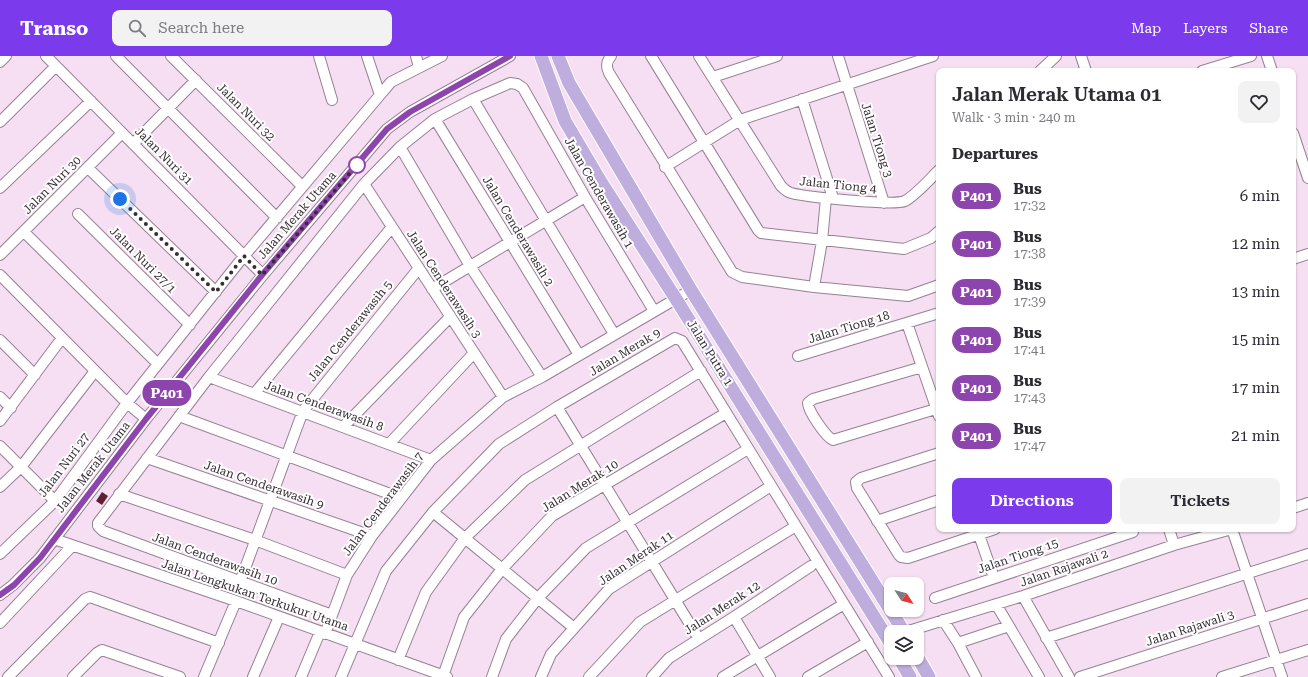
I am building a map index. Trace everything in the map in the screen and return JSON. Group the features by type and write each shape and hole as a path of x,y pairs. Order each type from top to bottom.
{"main road":[{"name":"Jalan Putra 1","path":"541,56 565,121 601,182 884,631"},
{"name":"Jalan Putra 1","path":"558,56 569,83 691,290 900,625"},
{"path":"903,665 910,677"},
{"path":"922,665 928,677"}],"street":[{"path":"0,62 6,56"},
{"name":"Jalan Nuri 31","path":"46,56 262,275"},
{"path":"116,56 277,218"},
{"name":"Jalan Nuri 32","path":"171,56 302,186"},
{"path":"319,56 332,100"},
{"path":"367,56 380,95"},
{"path":"416,56 419,67"},
{"name":"Jalan Nuri 27","path":"0,554 55,501 127,403 244,256 391,82 442,56"},
{"name":"Jalan Merak Utama","path":"0,595 14,585 40,558 146,419 262,275 387,129 410,112 510,56"},
{"path":"611,56 607,61 609,73 665,167 732,272 742,277 814,287 908,296 936,286"},
{"path":"651,56 759,232 763,234 822,241 904,249 931,238 936,233"},
{"name":"Jalan Tiong 4","path":"699,56 785,190 794,194 829,198 884,203 904,201 936,173"},
{"path":"713,77 777,56"},
{"name":"Jalan Tiong 3","path":"838,56 884,203"},
{"path":"665,167 740,120 932,56"},
{"path":"1043,68 1056,56"},
{"path":"1212,68 1251,56"},
{"path":"1267,56 1271,68"},
{"path":"1085,57 1086,68"},
{"path":"0,122 56,66"},
{"path":"133,144 196,80"},
{"name":"Jalan Cenderawasih 1","path":"473,98 510,83 517,84 523,88 585,197 654,311"},
{"path":"347,575 255,540 119,494 209,377 364,184 400,146 435,119 473,98 614,334"},
{"path":"802,99 829,198 814,287"},
{"path":"0,188 90,101"},
{"name":"Jalan Cenderawasih 2","path":"435,119 579,355"},
{"name":"Jalan Nuri 30","path":"0,255 122,133"},
{"path":"1296,142 1308,178"},
{"path":"400,146 470,266 542,377"},
{"path":"88,168 216,292"},
{"name":"Jalan Cenderawasih 3","path":"364,184 503,397"},
{"path":"432,289 585,197"},
{"name":"Jalan Nuri 27/1","path":"78,214 190,325"},
{"path":"254,394 392,227"},
{"path":"24,232 158,364"},
{"path":"1296,258 1308,254"},
{"name":"Jalan Cenderawasih 5","path":"240,582 303,411 418,268"},
{"path":"0,275 127,403 146,419"},
{"name":"Jalan Cenderawasih 7","path":"301,677 332,615 347,575 372,536 431,460 503,397 542,377 691,290"},
{"name":"Jalan Tiong 18","path":"798,356 936,314"},
{"path":"343,427 450,317"},
{"path":"907,322 936,406"},
{"path":"0,422 62,338"},
{"name":"Jalan Merak 9","path":"342,677 386,571 433,512 499,444 557,407 675,338 682,341 701,371 889,677"},
{"path":"0,340 35,374"},
{"path":"389,444 474,353"},
{"path":"922,367 813,398 808,403 809,410 828,437 833,440 936,412"},
{"path":"0,487 21,466 95,371"},
{"path":"398,660 426,592 465,538 525,480 701,371"},
{"name":"Jalan Cenderawasih 8","path":"209,377 431,460"},
{"path":"0,398 11,408"},
{"path":"557,407 699,639"},
{"name":"Jalan Merak 10","path":"445,676 464,617 502,569 552,516 726,413"},
{"path":"179,416 401,498"},
{"path":"0,446 55,501"},
{"path":"492,677 506,639 538,598 586,548 628,524 748,448"},
{"path":"936,454 858,479 856,482 857,488 899,555 905,558 978,532 994,578"},
{"name":"Jalan Cenderawasih 9","path":"147,458 372,536"},
{"name":"Jalan Merak 11","path":"541,677 551,654 609,589 771,486"},
{"name":"Jalan Cenderawasih 10","path":"119,494 99,520 98,526 103,531 332,615"},
{"path":"877,521 936,501"},
{"path":"1296,507 1308,503"},
{"path":"433,512 574,628"},
{"path":"589,677 640,622 796,526"},
{"name":"Jalan Tiong 15","path":"935,598 1133,532"},
{"path":"1170,532 1174,545"},
{"name":"Jalan Rajawali 2","path":"924,626 1023,596 1174,545 1221,532"},
{"path":"1233,532 1282,677"},
{"name":"Jalan Lengkukan Terkukur Utama","path":"54,539 236,601 356,644 398,660 419,672 445,676"},
{"path":"0,622 72,546"},
{"path":"1046,638 1308,554"},
{"name":"Jalan Merak 12","path":"652,677 669,658 811,566"},
{"path":"8,677 85,599 90,596 218,643"},
{"path":"1023,596 1069,677"},
{"path":"204,677 236,601"},
{"path":"723,677 844,604"},
{"path":"996,604 1039,677"},
{"name":"Jalan Rajawali 3","path":"1080,677 1308,604"},
{"path":"253,677 279,617"},
{"path":"734,617 770,677"},
{"path":"943,620 976,677"},
{"path":"958,644 1009,626"},
{"path":"808,677 868,642"},
{"path":"73,677 97,653 102,650 180,677"},
{"path":"1222,677 1308,650"}],"building":[{"path":"102,492 108,496 102,505 96,501"}],"bus line":[{"name":"P401","path":"0,595 14,585 40,558 146,419 262,275 387,129 410,112 510,56"}],"route":[{"path":"120,199 216,292 244,256 262,275 357,165"}]}
